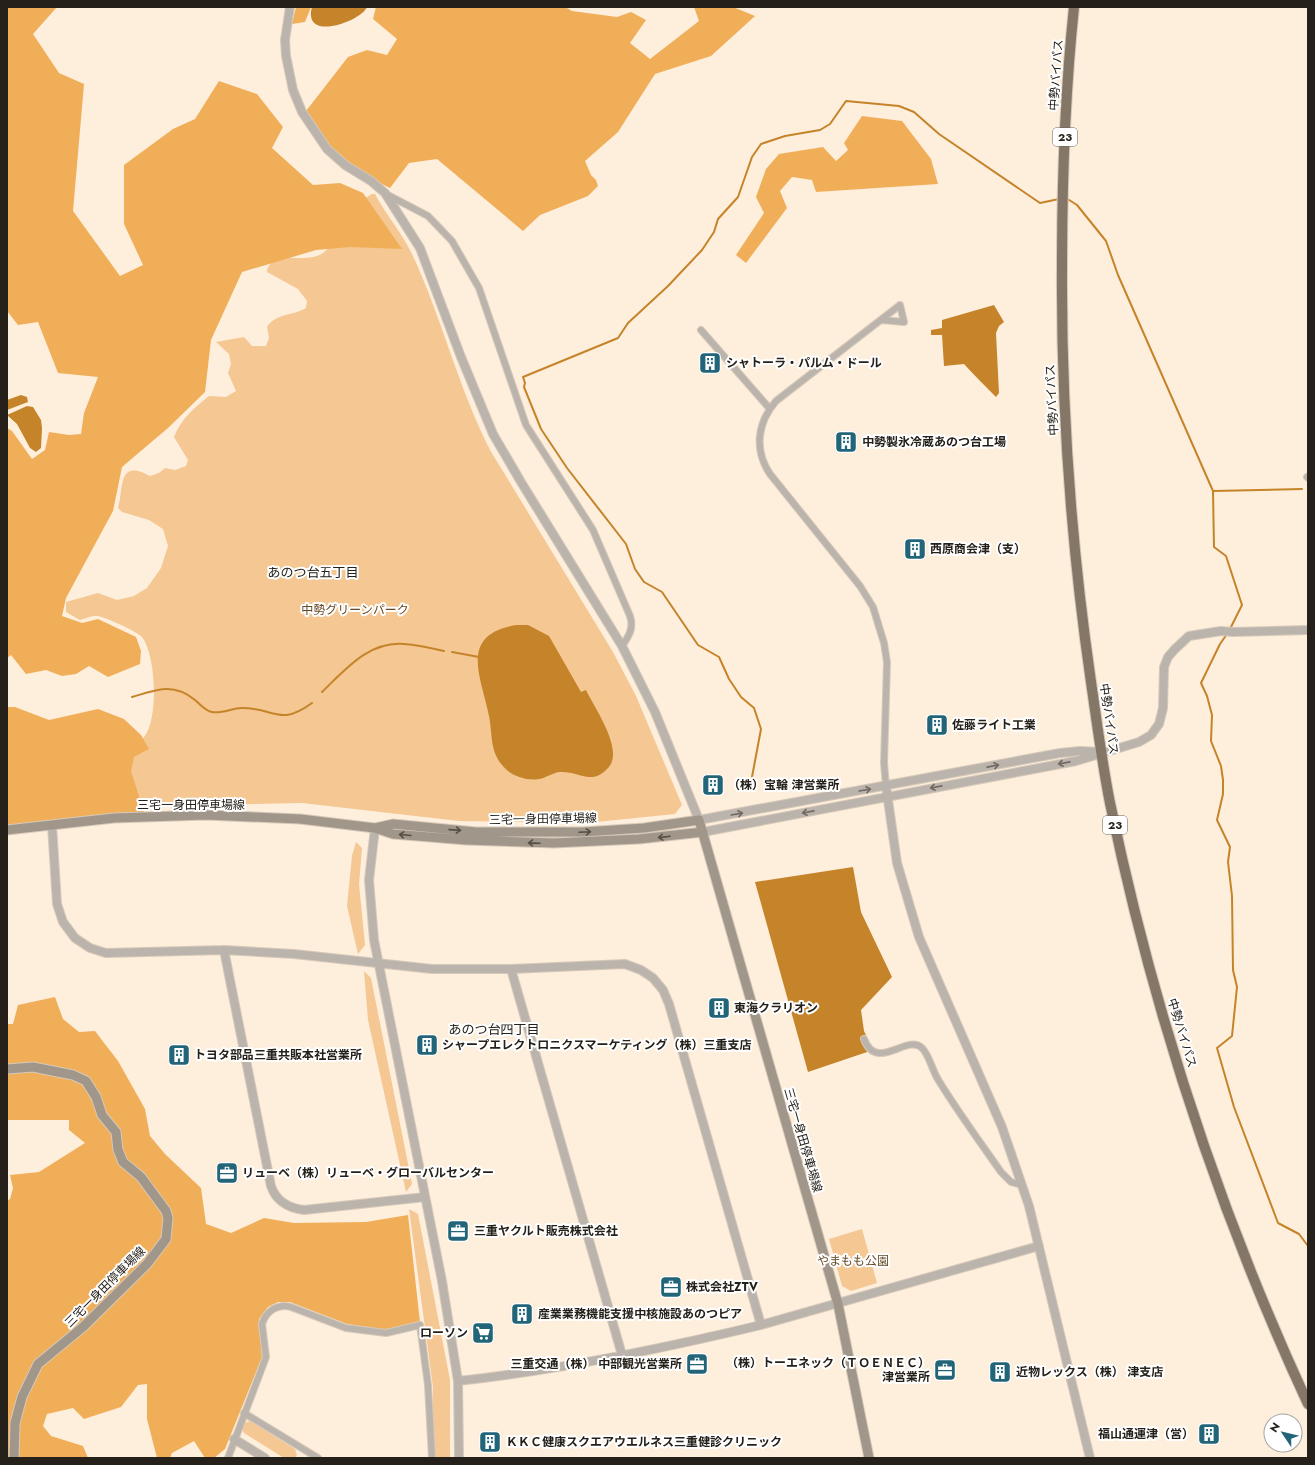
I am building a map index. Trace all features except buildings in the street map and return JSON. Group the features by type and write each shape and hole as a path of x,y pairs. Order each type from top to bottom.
{"highway":[{"name":"中勢バイパス","path":"1074,7 1070,56 1062,218 1062,339 1070,506 1085,641 1101,752 1110,802 1133,904 1162,1015 1194,1119 1241,1250 1308,1404"}],"main road":[{"name":"三宅一身田停車場線","path":"7,830 114,818 206,815 300,819 375,828 393,834 466,840 554,844 639,840 703,832"},
{"name":"三宅一身田停車場線","path":"375,828 393,824 476,832 575,832 644,828 699,820 838,1304 869,1458"},
{"name":"三宅一身田停車場線","path":"7,1069 33,1068 73,1076 86,1081 96,1097 102,1115 116,1132 118,1150 123,1162 141,1177 166,1211 168,1218 166,1239 147,1264 84,1327 38,1364 22,1397 16,1423 14,1458"}],"street":[{"path":"290,7 286,29 286,56 293,90 302,112 327,149 345,165 371,181 385,193 428,216 436,222 452,241 479,288 526,425 593,530 630,616 632,622 631,631 622,646"},
{"path":"385,193 420,248 461,357 499,445 622,646 658,719 699,820 1080,750 1101,752"},
{"path":"882,320 781,397 770,409 762,423 760,452 765,467 860,586 873,607 881,630 887,662 884,763 897,863 919,937 1002,1126 1022,1185 1039,1246 1090,1458"},
{"path":"701,330 770,409"},
{"path":"703,832 1076,761 1101,752 1144,740 1156,730 1162,712 1164,667 1168,657 1189,636 1221,630 1233,632 1308,630"},
{"path":"52,825 59,910 66,927 80,942 95,950 112,953 224,950 294,954 378,964 432,968 511,969 624,964 647,973 663,990 669,1004 761,1325"},
{"path":"375,828 370,862 369,900 378,964 442,1281 458,1381 459,1458"},
{"path":"224,950 271,1186 278,1199 289,1207 304,1210 425,1197"},
{"path":"511,969 622,1355"},
{"path":"864,1039 870,1049 881,1053 911,1045 917,1045 922,1048 938,1080 1001,1172 1011,1182 1022,1185"},
{"path":"458,1381 518,1374 622,1355 761,1325 1039,1246"},
{"path":"228,1458 266,1357 262,1324 269,1312 277,1306 291,1307 346,1328 386,1333 420,1325 429,1392 432,1458"},
{"path":"244,1413 318,1458"},
{"path":"234,1439 265,1458"},
{"path":"303,1458 307,1451"}],"green space":[{"name":"中勢グリーンパーク","path":"372,194 375,194 412,254 423,278 459,377 490,450 613,652 636,696 682,805 675,814 586,823 459,821 302,803 131,807 123,755 144,737 149,728 152,716 154,702 153,672 147,646 139,634 108,619 96,616 80,620 66,612 66,602 98,593 117,600 134,596 147,588 161,568 168,546 163,529 149,520 122,512 118,508 124,478 127,473 132,471 139,471 150,476 159,473 165,468 175,470 186,466 188,460 174,437 184,419 209,396 226,397 236,391 228,373 231,364 229,354 216,342 244,337 252,346 266,346 269,338 267,327 271,322 280,317 301,311 306,308 307,301 298,289 267,272 270,265 275,261 282,259 308,258 323,253 352,222 361,204"},
{"path":"356,842 362,848 359,884 365,945 358,954 347,906 352,856"},
{"path":"364,971 371,978 412,1184 406,1192 368,1020"},
{"path":"409,1209 418,1214 450,1380 450,1458 433,1458 433,1387"},
{"name":"やまもも公園","path":"862,1229 877,1283 851,1291 842,1286 829,1239"},
{"path":"250,1421 295,1449 297,1455 295,1458 284,1458 244,1433 242,1429 244,1423"}],"shaded area":[{"path":"7,7 57,7 33,34 59,73 84,84 73,211 120,276 143,265 124,224 124,165 173,129 195,119 219,81 257,94 283,127 272,148 313,185 340,183 363,193 402,249 350,247 316,250 242,272 211,340 205,392 168,428 122,467 113,511 66,598 62,616 82,623 98,619 136,637 141,651 140,664 108,677 89,666 76,674 62,676 46,670 26,674 11,655 7,658 7,428 12,431 32,459 45,450 49,432 69,435 81,434 84,413 98,377 58,373 38,322 18,325 7,311"},
{"path":"296,7 311,7 305,22 292,24"},
{"path":"312,7 367,7 355,18 345,23 324,27 316,24 311,18"},
{"path":"376,7 565,7 572,11 617,17 631,12 646,20 630,43 650,59 699,21 694,7 733,7 755,16 711,56 655,74 618,132 585,161 598,186 588,196 540,215 523,231 437,159 409,163 390,188 349,168 327,144 306,111 348,57 367,50 387,55 397,39 373,19"},
{"path":"862,116 902,121 931,159 938,184 816,192 812,180 792,177 780,191 787,208 746,263 736,255 764,213 756,197 766,169 779,154 823,147 836,161 848,150 844,143"},
{"path":"994,305 1004,322 999,326 996,333 999,393 996,397 964,364 944,366 942,335 931,335 931,330 942,328 942,320"},
{"path":"21,395 27,397 28,402 7,410 7,400"},
{"path":"27,406 33,407 41,420 41,448 36,452 30,448 17,424 7,415"},
{"path":"516,625 528,625 549,636 581,692 586,690 607,730 613,752 612,762 607,769 600,774 594,777 588,777 568,772 559,772 542,778 527,779 518,777 508,771 498,759 493,745 489,716 479,672 478,659 480,648 486,638 498,630"},
{"path":"7,707 15,707 49,720 98,709 124,719 141,735 149,749 134,757 131,771 144,812 7,827"},
{"path":"853,867 861,912 892,977 861,1010 864,1031 873,1050 808,1072 755,882"},
{"path":"55,997 63,1019 79,1032 95,1031 118,1061 145,1109 150,1136 165,1154 201,1188 206,1224 231,1233 264,1218 294,1223 366,1222 408,1215 420,1322 387,1330 347,1324 290,1302 278,1302 268,1307 259,1319 262,1357 225,1449 214,1458 205,1458 194,1441 172,1453 170,1458 157,1458 147,1419 147,1384 138,1385 121,1407 84,1419 73,1408 47,1414 43,1426 51,1436 83,1446 88,1458 7,1458 7,1201 10,1199 13,1188 10,1175 39,1172 85,1143 69,1130 69,1120 7,1120 7,1024 13,1024 18,1005"}],"waterway":[{"path":"752,777 761,729 754,708 741,697 729,679 719,657 698,645 662,592 644,582 635,569 626,544 567,468 541,429 524,387 525,383 523,377 618,338 628,323 668,286 702,250 714,232 718,219 738,197 752,157 761,144 785,136 820,130 830,124 846,101 899,106 914,112 939,134 1040,203 1059,199"},
{"path":"1066,198 1077,205 1106,241 1118,275 1213,491 1214,547 1226,556 1242,605 1230,629"},
{"path":"1213,491 1302,489"},
{"path":"1227,634 1220,644 1201,683 1207,696 1212,715 1211,741 1221,766 1223,780 1223,794 1217,820 1230,847 1228,862 1232,896 1233,970 1237,987 1232,1036 1217,1048 1234,1107 1278,1223 1299,1234 1308,1246"},
{"path":"322,692 359,658 380,647 391,644 404,644 444,651"},
{"path":"452,652 479,657"},
{"path":"132,697 157,690 172,689 187,694 205,709 212,712 242,708 284,715 292,714 312,703"}],"place":[{"name":"シャトーラ・パルム・ドール","path":"710,363"},
{"name":"中勢製氷冷蔵あのつ台工場","path":"846,442"},
{"name":"西原商会津（支）","path":"915,549"},
{"name":"佐藤ライト工業","path":"937,725"},
{"name":"（株）宝輪 津営業所","path":"713,785"},
{"name":"東海クラリオン","path":"719,1008"},
{"name":"シャープエレクトロニクスマーケティング（株）三重支店","path":"427,1045"},
{"name":"トヨタ部品三重共販本社営業所","path":"179,1055"},
{"name":"リューベ（株）リューベ・グローバルセンター","path":"227,1173"},
{"name":"三重ヤクルト販売株式会社","path":"458,1231"},
{"name":"株式会社ZTV","path":"671,1287"},
{"name":"産業業務機能支援中核施設あのつピア","path":"522,1314"},
{"name":"ローソン","path":"483,1333"},
{"name":"三重交通（株） 中部観光営業所","path":"697,1364"},
{"name":"（株）トーエネック（ＴＯＥＮＥＣ） 津営業所","path":"945,1370"},
{"name":"近物レックス（株） 津支店","path":"1000,1372"},
{"name":"福山通運津（営）","path":"1209,1434"},
{"name":"ＫＫＣ健康スクエアウエルネス三重健診クリニック","path":"490,1442"}],"district":[{"name":"あのつ台五丁目","path":"313,572"},
{"name":"あのつ台四丁目","path":"494,1029"}]}
